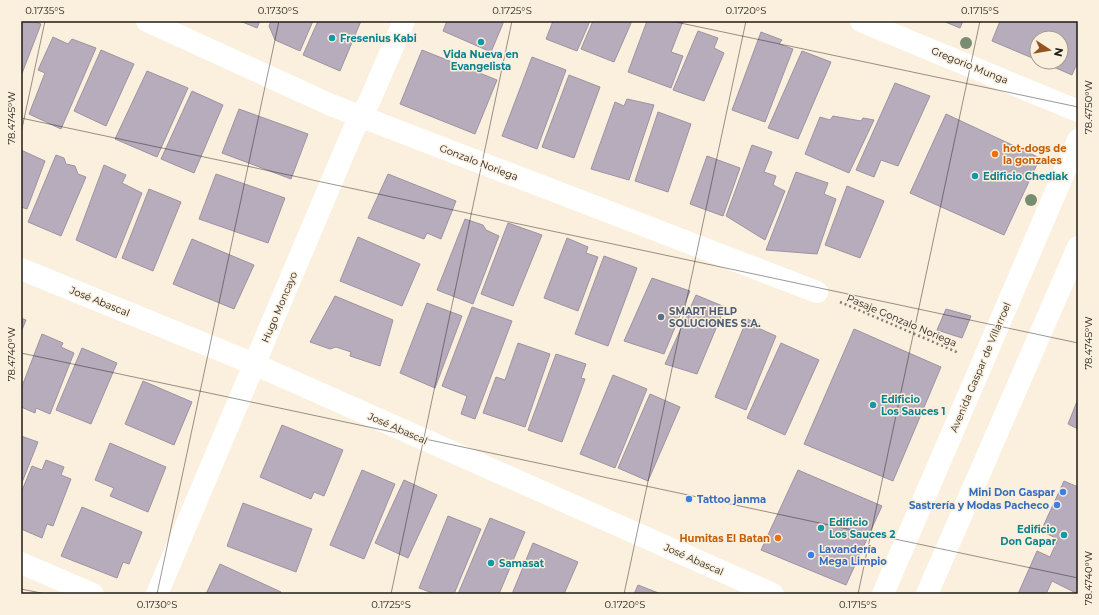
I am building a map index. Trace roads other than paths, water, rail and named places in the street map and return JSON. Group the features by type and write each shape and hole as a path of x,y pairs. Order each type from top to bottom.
{"street":[{"name":"Gonzalo Noriega","path":"147,21 360,116 816,292"},
{"name":"Hugo Moncayo","path":"157,594 239,397 360,116 370,100 404,21"},
{"name":"Gregorio Munga","path":"861,21 1078,110"},
{"name":"Avenida Gaspar de Villarroel","path":"883,594 1078,140"},
{"path":"927,594 1078,247"},
{"name":"José Abascal","path":"21,269 254,364 773,594"},
{"path":"21,563 93,594"}],"place":[{"name":"Fresenius Kabi","path":"332,38"},
{"name":"Vida Nueva en Evangelista","path":"481,42"},
{"name":"hot-dogs de la gonzales","path":"995,154"},
{"name":"Edificio Chediak","path":"975,176"},
{"name":"SMART HELP SOLUCIONES S.A.","path":"661,317"},
{"name":"Edificio Los Sauces 1","path":"873,405"},
{"name":"Mini Don Gaspar","path":"1063,492"},
{"name":"Tattoo janma","path":"689,499"},
{"name":"Sastrería y Modas Pacheco","path":"1057,505"},
{"name":"Edificio Los Sauces 2","path":"821,528"},
{"name":"Edificio Don Gapar","path":"1064,535"},
{"name":"Humitas El Batan","path":"778,538"},
{"name":"Lavandería Mega Limpio","path":"811,555"},
{"name":"Samasat","path":"491,563"}]}
